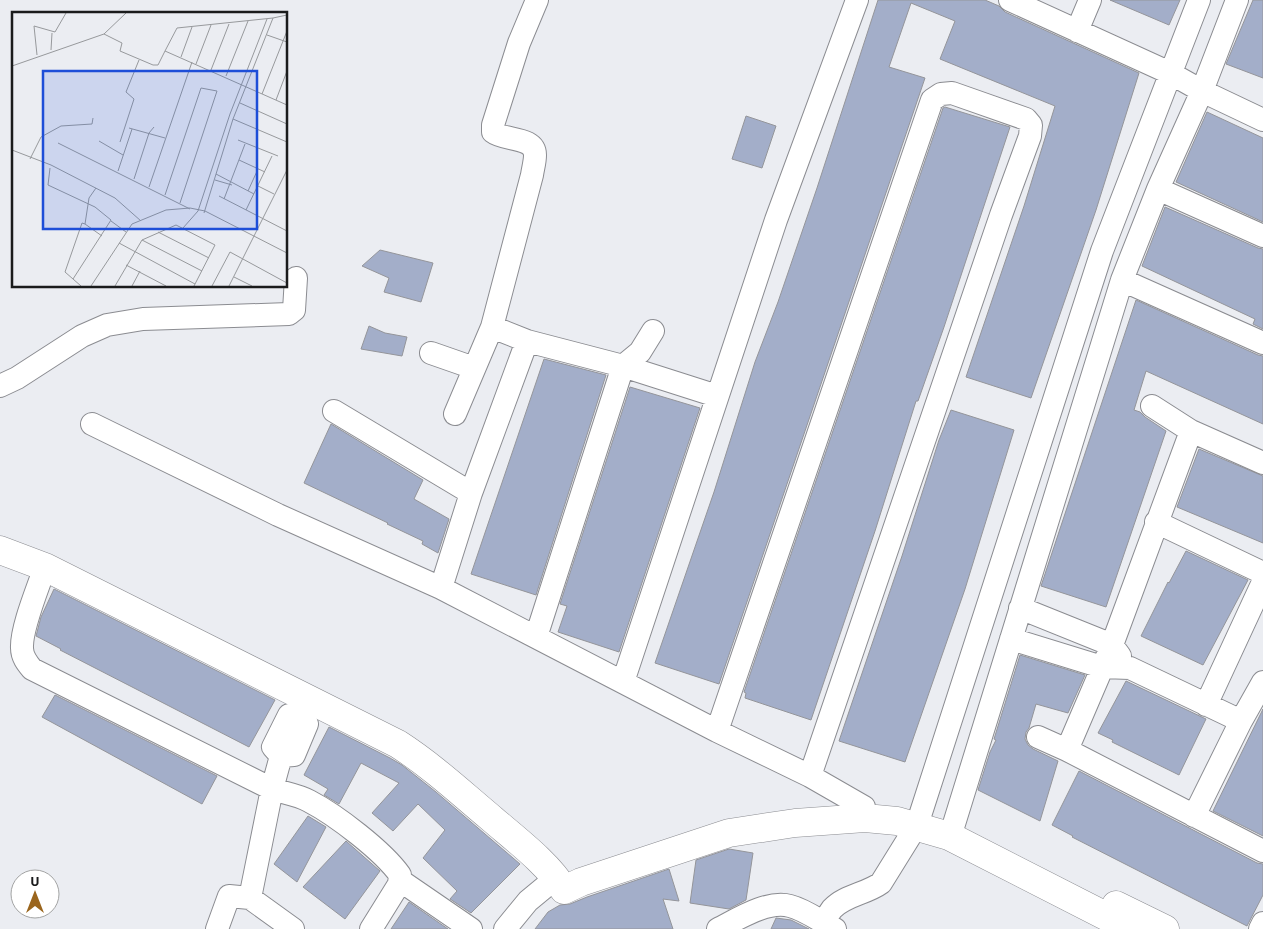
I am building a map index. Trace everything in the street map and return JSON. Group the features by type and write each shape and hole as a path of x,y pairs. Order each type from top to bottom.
{"street":[{"path":"455,414 492,327 529,192 535,155 532,146 497,135 493,132 493,125 519,43 537,0"},
{"path":"623,682 717,396 791,180 857,0"},
{"path":"1010,0 1170,73 1202,91 1263,120"},
{"path":"1077,31 1090,0"},
{"path":"718,929 766,908 782,905 801,910 829,926 832,909 881,883 918,820 1102,251 1199,0"},
{"path":"952,830 1122,280 1158,189 1202,91 1238,0"},
{"path":"717,731 932,100 941,94 952,93 1026,119 1031,125 1030,136 1001,215 810,776"},
{"path":"1158,189 1263,236"},
{"path":"0,386 17,378 82,336 107,325 143,319 290,314 294,310 296,278"},
{"path":"1122,280 1263,343"},
{"path":"492,327 527,341 624,366 717,396"},
{"path":"536,636 624,366 640,352 653,330"},
{"path":"441,588 471,493 527,341"},
{"path":"430,353 474,368"},
{"path":"1152,406 1190,431 1263,463"},
{"path":"334,411 471,493"},
{"path":"92,424 278,515 441,588 717,731 810,776 865,812 897,821 918,820 952,830 1165,929"},
{"path":"1067,750 1112,645 1190,431"},
{"path":"1040,441 1070,450"},
{"path":"1156,522 1263,573"},
{"path":"0,530 50,551 309,700"},
{"path":"0,550 45,568 309,700 426,746 443,758 568,880"},
{"path":"45,568 22,636 23,655 32,670 272,789 309,801 343,823 388,861 400,875 401,881 371,929"},
{"path":"1206,705 1263,582"},
{"path":"1020,608 1112,645 1130,668"},
{"path":"1011,639 1102,667 1130,668 1241,721"},
{"path":"1194,816 1241,721 1263,682"},
{"path":"250,898 272,789 281,756 294,755 307,724 309,700"},
{"path":"1038,737 1067,750 1263,851"},
{"path":"505,929 528,901 568,880 729,833 865,812"},
{"path":"952,830 1131,929"},
{"path":"525,929 543,906 568,880"},
{"path":"401,881 471,929"},
{"path":"218,929 229,896 250,898 293,929"},
{"path":"1260,929 1263,922"}],"building":[{"path":"878,0 985,0 999,6 1005,12 1139,73 1096,210 1031,398 966,377 1024,206 1055,106 940,59 955,21 911,3 889,67 925,78 719,684 655,663 714,492 755,362 778,302 817,188"},
{"path":"1110,0 1180,0 1169,25"},
{"path":"1253,0 1263,0 1263,78 1226,64"},
{"path":"945,107 1010,127 944,327 918,401 916,401 875,531 811,720 745,698 746,693 744,692 943,108"},
{"path":"1207,112 1263,138 1263,222 1176,182"},
{"path":"746,116 776,126 762,168 732,159"},
{"path":"1165,207 1263,249 1263,329 1253,324 1255,319 1142,266"},
{"path":"380,250 433,263 421,302 384,292 389,278 362,266"},
{"path":"1136,300 1263,356 1263,424 1146,371 1134,410 1140,412 1166,431 1106,607 1041,586"},
{"path":"369,326 385,333 407,337 402,356 361,349"},
{"path":"544,359 606,375 536,595 471,574"},
{"path":"630,387 700,408 619,652 558,632 567,606 560,604"},
{"path":"951,410 1014,430 965,589 905,762 839,741 939,440"},
{"path":"331,424 423,480 414,499 449,519 438,553 422,544 423,541 304,483"},
{"path":"1199,449 1263,476 1263,543 1177,507"},
{"path":"1186,551 1248,580 1203,665 1141,636"},
{"path":"54,589 275,700 249,747 36,636 41,617"},
{"path":"1020,655 1085,675 1068,713 1036,704 1026,732 1025,739 1028,745 1058,761 1040,821 978,790 990,752 996,740 994,739"},
{"path":"1126,681 1206,719 1179,775 1112,742 1113,740 1098,733"},
{"path":"55,695 217,776 202,804 42,717"},
{"path":"1263,709 1263,836 1213,811"},
{"path":"329,727 402,765 520,864 471,913 450,899 457,891 423,858 445,830 418,804 393,831 372,813 399,783 361,763 339,804 324,795 328,789 304,775"},
{"path":"1079,771 1257,863 1263,864 1263,895 1247,926 1052,825"},
{"path":"308,816 326,827 297,882 274,864"},
{"path":"346,841 380,871 345,919 303,887"},
{"path":"729,849 753,853 746,900 729,909 690,903 696,860"},
{"path":"669,869 679,901 663,899 673,929 535,929 548,912 560,905 570,904"},
{"path":"409,902 448,929 391,929"},
{"path":"776,918 791,920 809,929 771,929"}]}
